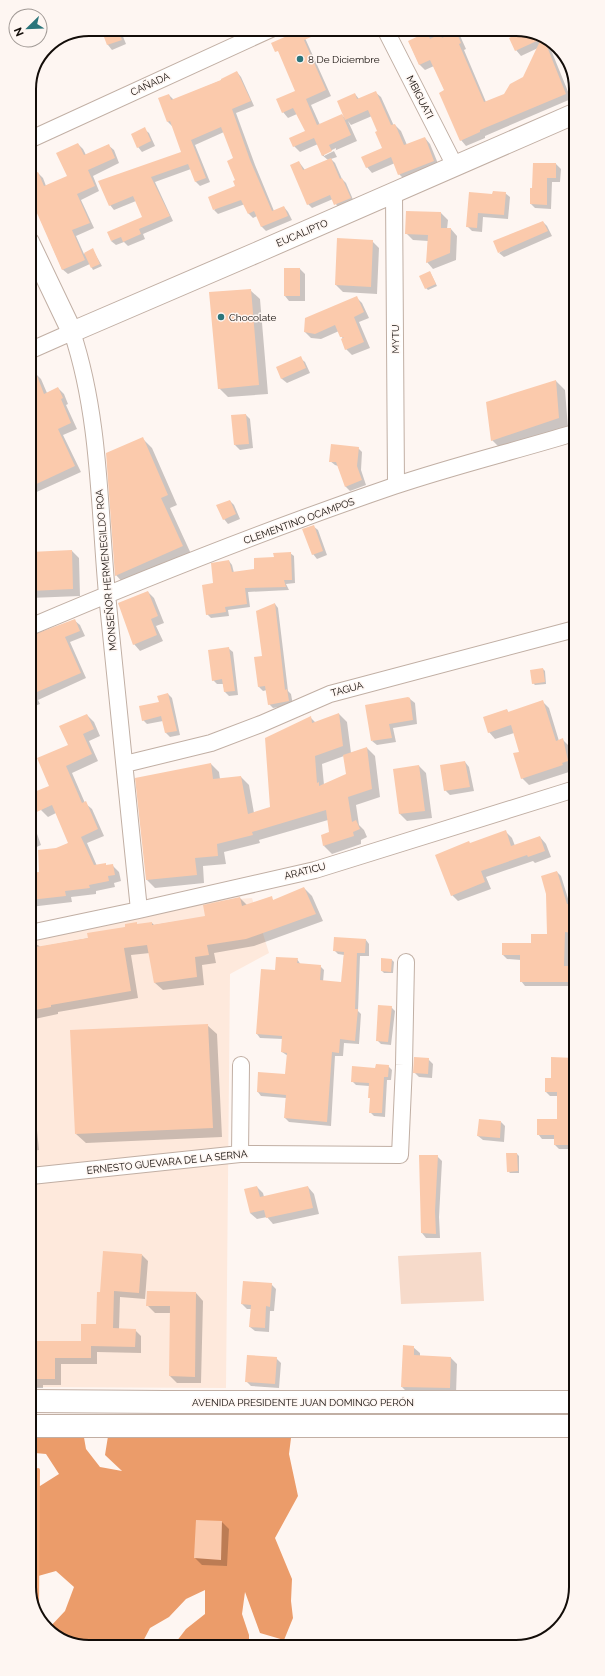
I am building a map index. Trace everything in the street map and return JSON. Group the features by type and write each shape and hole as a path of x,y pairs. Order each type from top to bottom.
{"main road":[{"name":"AVENIDA PRESIDENTE JUAN DOMINGO PERÓN","path":"36,1401 569,1402"},
{"path":"36,1426 569,1426"}],"street":[{"name":"CAÑADA","path":"36,137 256,36"},
{"name":"MBIGUATI","path":"389,36 456,166"},
{"name":"EUCALIPTO","path":"36,348 569,116"},
{"name":"MYTU","path":"394,193 396,486"},
{"name":"MONSEÑOR HERMENEGILDO ROA","path":"36,257 72,332 82,361 97,460 107,594 139,910"},
{"name":"CLEMENTINO OCAMPOS","path":"36,624 107,594 306,518 396,486 569,434"},
{"name":"TAGUA","path":"125,764 211,743 261,724 330,694 569,632"},
{"name":"ARATICU","path":"36,932 315,870 569,791"},
{"name":"ERNESTO GUEVARA DE LA SERNA","path":"36,1175 240,1154 400,1155 404,1065 406,962"},
{"path":"240,1154 241,1065"}],"shaded area":[{"path":"252,898 269,953 230,974 226,1388 36,1387 36,936 160,905"},
{"path":"481,1252 484,1301 401,1304 398,1256"},
{"path":"306,1409 569,1413 569,1417 306,1414 304,1412"},
{"path":"62,1415 82,1426 86,1449 100,1467 122,1471 105,1455 109,1430 287,1433 291,1438 289,1454 298,1496 275,1538 292,1579 291,1601 293,1618 284,1640 260,1633 245,1592 242,1614 249,1635 249,1640 178,1640 186,1629 205,1614 205,1590 186,1599 169,1617 150,1628 144,1640 86,1640 69,1636 54,1627 52,1625 65,1611 74,1587 56,1571 36,1577 36,1486 40,1486 59,1474 46,1454 36,1453 36,1429"},
{"path":"36,1436 37,1436 36,1522"}],"building":[{"path":"104,36 121,36 122,40 107,45"},
{"path":"287,36 313,36 304,40 326,90 306,99 317,125 342,114 351,135 329,145 332,151 322,156 314,138 293,147 289,138 305,131 293,108 282,113 276,99 295,91 278,51 275,52 271,43"},
{"path":"419,36 429,36 430,39 436,36 441,36 442,38 446,36 458,36 461,43 459,44 484,102 504,94 510,84 523,77 540,42 547,46 566,94 480,130 480,132 460,141 439,93 444,90 430,60 419,65 408,41"},
{"path":"519,36 537,41 515,51 509,38"},
{"path":"237,71 251,101 232,109 250,160 272,211 284,206 288,216 261,227 254,211 248,214 241,200 213,210 208,197 235,186 233,181 235,180 227,161 233,158 221,127 191,140 206,178 195,182 188,164 151,177 170,216 139,229 141,234 123,242 121,237 111,241 107,232 142,217 133,196 109,206 98,181 181,152 170,121 167,122 158,98 169,94 171,100 221,80"},
{"path":"376,91 391,125 395,124 404,145 425,137 434,161 398,175 391,157 366,168 361,157 382,148 368,110 345,120 337,101 355,93 357,99"},
{"path":"145,127 151,141 137,148 131,134"},
{"path":"78,143 84,155 109,144 115,158 88,170 95,186 77,194 90,223 72,230 85,260 62,270 36,211 36,173 38,172 44,186 67,176 56,153"},
{"path":"331,158 340,179 342,178 351,198 334,205 330,195 307,205 290,165 299,161 303,170"},
{"path":"533,163 556,163 556,178 547,178 547,205 530,204"},
{"path":"493,191 506,192 504,215 478,213 477,228 466,227 469,192 492,194"},
{"path":"406,211 441,212 441,228 451,228 450,253 426,263 428,235 405,234"},
{"path":"543,221 548,231 498,253 493,241"},
{"path":"337,238 373,240 371,287 335,285"},
{"path":"93,248 100,264 91,268 84,253"},
{"path":"284,268 300,268 300,296 284,296"},
{"path":"430,271 436,284 425,289 419,276"},
{"path":"251,289 259,385 218,389 209,292"},
{"path":"357,296 364,312 354,317 364,342 345,350 341,339 344,337 340,337 335,325 315,334 304,332 305,318"},
{"path":"301,356 306,368 281,379 276,367"},
{"path":"36,373 44,394 58,387 63,398 61,399 71,423 58,429 75,466 36,484"},
{"path":"556,380 559,418 491,441 486,402"},
{"path":"246,414 249,444 234,445 231,415"},
{"path":"143,437 168,495 161,498 183,546 115,576 106,453"},
{"path":"331,444 359,447 357,466 362,480 345,487 336,462 329,462"},
{"path":"230,500 236,514 223,520 216,505"},
{"path":"314,525 323,551 312,555 302,529"},
{"path":"72,550 73,589 36,591 36,552"},
{"path":"291,552 292,580 284,580 286,587 245,588 247,604 225,607 226,612 206,615 202,585 213,583 211,563 229,560 232,572 254,569 254,558 274,557 273,553"},
{"path":"148,591 158,616 151,619 157,635 133,645 118,603"},
{"path":"275,603 285,690 287,689 289,701 268,705 265,686 258,687 254,657 262,656 256,611"},
{"path":"75,619 80,631 65,637 81,673 36,692 36,634"},
{"path":"229,647 235,691 224,692 222,679 212,681 208,650"},
{"path":"543,668 545,682 532,684 530,670"},
{"path":"168,693 177,731 165,733 161,716 142,721 139,706 159,702 157,696"},
{"path":"408,697 410,698 413,720 389,724 392,738 371,741 365,705"},
{"path":"543,700 556,741 563,738 568,761 562,763 563,765 521,779 513,753 519,752 511,725 488,733 483,717 507,709 508,712"},
{"path":"339,713 343,746 315,756 317,783 319,782 319,786 346,774 343,755 367,747 372,789 348,797 352,822 356,820 360,829 353,832 354,836 323,846 321,835 329,832 326,810 252,832 253,835 217,844 218,856 195,858 197,875 146,880 135,778 211,763 213,779 241,776 248,814 270,807 265,738 311,716 312,723"},
{"path":"87,714 94,729 83,734 92,754 66,766 82,803 86,801 98,829 81,837 94,865 106,863 106,865 113,864 115,875 108,876 109,881 89,885 90,888 65,891 66,896 36,899 36,872 39,872 38,850 56,848 68,843 52,805 36,812 36,791 49,786 37,758 68,745 59,726"},
{"path":"465,761 470,787 444,791 440,765"},
{"path":"419,765 425,811 399,814 393,769"},
{"path":"506,830 511,846 540,836 545,851 528,857 527,855 481,871 485,882 451,896 435,855 469,841 470,843"},
{"path":"557,871 567,904 569,904 569,933 565,932 564,966 568,966 568,982 520,982 520,955 502,955 502,943 531,943 531,934 547,934 546,894 541,876"},
{"path":"304,887 316,914 246,939 207,945 209,955 195,957 197,977 154,983 147,945 124,948 131,991 51,1005 51,1007 36,1010 36,947 88,938 87,933 125,927 125,924 152,922 152,925 205,916 203,905 240,897 242,906 272,896 273,900"},
{"path":"334,937 366,939 365,953 357,953 355,1009 358,1009 355,1041 340,1039 339,1053 332,1052 327,1122 284,1118 286,1095 257,1092 258,1072 285,1074 287,1053 281,1052 282,1036 256,1034 261,969 275,970 276,957 298,958 297,963 321,965 320,980 341,982 344,952 333,951"},
{"path":"381,958 392,959 391,972 381,971"},
{"path":"378,1005 392,1006 388,1042 376,1041"},
{"path":"208,1024 213,1128 75,1134 70,1030"},
{"path":"414,1057 429,1058 428,1074 413,1073"},
{"path":"551,1057 569,1058 569,1145 554,1145 554,1135 537,1135 537,1119 557,1119 557,1092 545,1092 545,1078 551,1078"},
{"path":"376,1064 389,1065 388,1077 384,1077 382,1113 369,1113 369,1083 351,1082 352,1066 375,1068"},
{"path":"479,1119 501,1121 500,1138 477,1136"},
{"path":"506,1153 517,1153 518,1171 507,1172"},
{"path":"419,1155 438,1155 435,1211 436,1234 421,1233"},
{"path":"257,1186 260,1197 308,1186 313,1208 266,1218 264,1210 250,1213 244,1189"},
{"path":"103,1251 142,1254 139,1293 114,1291 113,1328 136,1329 135,1347 91,1346 91,1358 55,1358 55,1379 36,1379 36,1341 81,1341 81,1324 96,1324 97,1292 100,1292"},
{"path":"243,1281 272,1283 270,1307 266,1306 265,1328 249,1327 251,1305 241,1304"},
{"path":"147,1291 196,1292 195,1377 169,1376 170,1306 146,1306"},
{"path":"403,1345 414,1346 414,1355 451,1357 450,1388 401,1387"},
{"path":"247,1355 277,1357 275,1384 245,1382"},
{"path":"196,1520 222,1521 221,1560 194,1558"}],"waterway":[{"path":"37,1597 38,1470"}],"place":[{"name":"8 De Diciembre","path":"300,59"},
{"name":"Chocolate","path":"221,317"}]}
